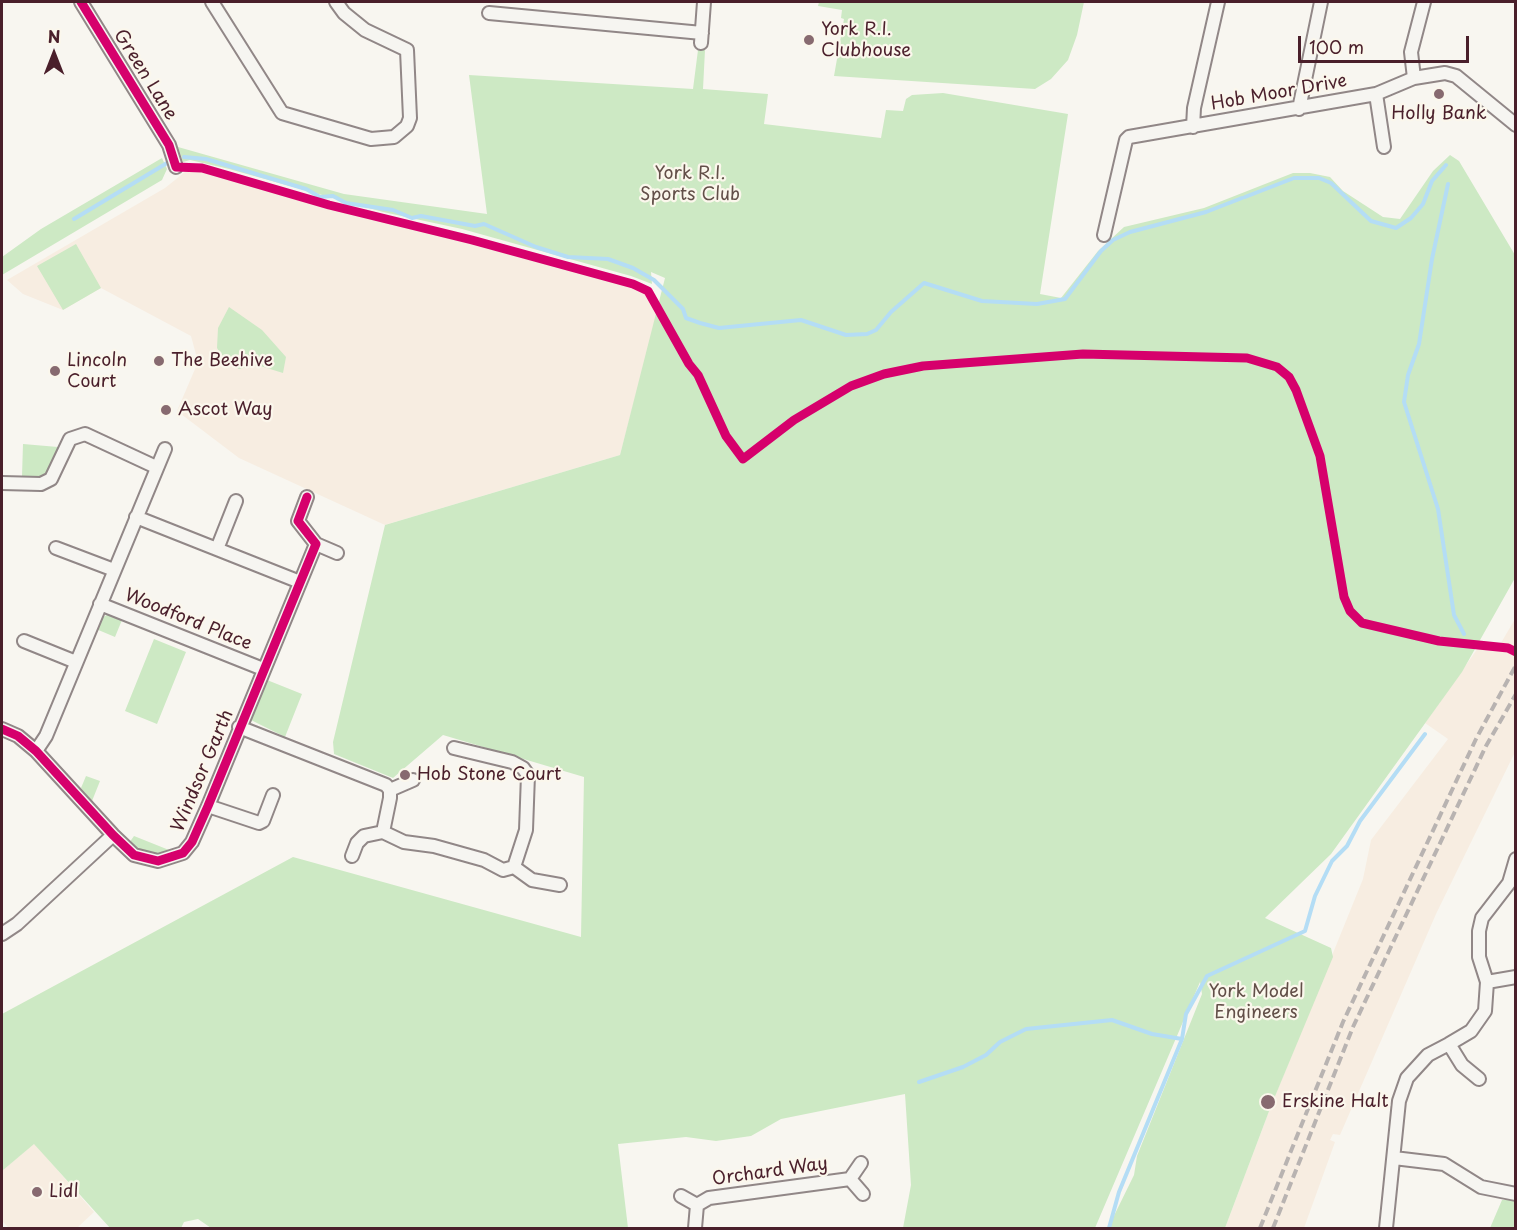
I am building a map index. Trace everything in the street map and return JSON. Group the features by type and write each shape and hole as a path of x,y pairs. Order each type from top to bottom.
{"street":[{"name":"Green Lane","path":"81,2 169,145 176,167"},
{"path":"212,2 282,112 371,140 394,137 407,126 410,118 407,50 365,30 344,13 336,2"},
{"path":"489,13 701,38 704,2"},
{"path":"1193,126 1194,108 1218,2"},
{"path":"1299,109 1321,2"},
{"path":"1414,78 1412,52 1424,2"},
{"name":"Hob Moor Drive","path":"1104,235 1126,140 1129,137 1376,94 1414,78 1435,73 1456,76 1515,125"},
{"path":"1376,94 1384,147"},
{"path":"2,483 41,484 51,479 70,439 85,434 156,467"},
{"path":"36,751 46,736 165,449"},
{"path":"307,497 298,521 316,544 337,553"},
{"path":"217,549 236,501"},
{"path":"136,517 300,582"},
{"name":"Windsor Garth","path":"2,729 18,736 36,751 134,855 158,861 183,853 192,842 208,806 316,544"},
{"path":"56,548 114,570"},
{"name":"Woodford Place","path":"100,604 263,669"},
{"path":"24,641 76,662"},
{"path":"239,727 377,780 390,790"},
{"path":"454,748 512,762 523,768 528,775 526,830 514,867"},
{"path":"390,790 413,780"},
{"path":"383,832 390,790"},
{"path":"208,806 259,823 263,820 273,795"},
{"path":"352,856 357,843 363,836 383,832 404,842 434,846 483,860 503,870 514,867"},
{"path":"2,934 17,924 113,835"},
{"path":"1386,1228 1400,1101 1407,1078 1428,1054 1461,1039 1480,1021 1488,998 1487,982 1479,957 1479,931 1482,918 1509,883 1515,859"},
{"path":"514,867 532,880 560,885"},
{"path":"1487,982 1515,977"},
{"path":"1449,1044 1462,1065 1479,1079"},
{"path":"1394,1158 1444,1164 1481,1187 1515,1194"},
{"name":"Orchard Way","path":"697,1205 710,1198 850,1179 861,1163"},
{"name":"Orchard Way","path":"850,1179 863,1194"},
{"name":"Orchard Way","path":"681,1196 697,1205"},
{"name":"Orchard Way","path":"695,1228 697,1205"}],"shaded area":[{"path":"185,172 200,172 635,288 645,293 657,315 620,455 385,525 239,458 177,411 198,362 191,336 101,288 63,310 23,294 7,280 165,188"},
{"path":"1515,619 1515,752 1436,914 1340,1135 1333,1134 1330,1140 1335,1142 1304,1228 1225,1228 1271,1106 1363,879 1371,840 1448,739 1425,723 1478,648 1498,648"},
{"name":"Lidl","path":"34,1143 94,1212 77,1228 9,1228 2,1221 2,1171"}],"green space":[{"path":"819,2 1084,2 1077,35 1068,60 1051,79 1035,89 834,76 844,19 841,18 842,10 818,6"},
{"path":"698,50 705,50 703,89 768,94 764,124 881,138 886,110 903,111 906,99 912,95 943,93 1068,114 1040,294 1061,298 1098,251 1124,227 1204,208 1293,173 1310,173 1330,177 1343,191 1383,217 1400,219 1433,171 1450,155 1459,161 1515,255 1515,578 1462,672 1331,854 1265,918 1331,948 1333,957 1271,1106 1225,1228 1108,1228 1134,1175 1137,1156 1202,994 1200,982 1095,1228 903,1228 911,1185 905,1094 781,1119 751,1136 716,1141 686,1137 618,1144 628,1228 211,1228 198,1219 184,1222 181,1228 110,1228 34,1144 2,1171 2,1014 293,857 581,937 584,777 443,735 393,778 334,754 333,742 385,525 620,455 665,278 651,272 652,284 631,276 462,229 383,212 229,169 190,160 183,162 178,147 344,194 487,214 469,75 693,89"},
{"path":"162,158 167,169 162,180 2,275 2,257 41,229"},
{"path":"76,244 101,288 63,310 37,266"},
{"path":"229,307 262,330 286,357 283,373 257,365 239,369 224,359 217,348 218,328"},
{"path":"23,444 58,447 48,471 42,476 22,476"},
{"path":"109,614 122,620 115,637 96,629 101,618"},
{"path":"154,639 186,652 157,724 125,711"},
{"path":"267,680 302,694 285,737 251,720"},
{"path":"86,776 100,781 92,801 81,788"},
{"path":"134,836 169,850 162,854 139,851 129,843"},
{"path":"1502,1200 1515,1200 1515,1228 1490,1228"}],"waterway":[{"path":"184,157 206,159 306,189 320,197 333,196 346,203 393,210 412,218 421,216 475,226 484,224 536,247 568,257 608,259 633,268 654,280 683,309 686,318 700,323 719,328 801,320 846,335 867,334 876,330 891,312 924,283 982,301 1037,304 1065,299 1101,251 1113,240 1130,232 1206,212 1242,198"},
{"path":"74,219 167,163"},
{"path":"1245,197 1294,178 1319,178 1331,183 1371,221 1396,228 1411,218 1423,204 1432,181 1446,165"},
{"path":"1448,184 1432,259 1419,344 1408,375 1404,402 1438,509 1454,615 1464,634"},
{"path":"1109,1228 1119,1192 1182,1039 1186,1014 1207,976 1305,931 1315,896 1332,861 1347,846 1360,821 1425,734"},
{"path":"919,1082 963,1067 986,1055 1000,1042 1026,1029 1112,1020 1152,1034 1182,1039"}],"railway":[{"path":"1260,1228 1343,1022 1476,739 1516,665"},
{"path":"1273,1228 1353,1027 1486,746 1516,694"}],"cycle path":[{"path":"81,2 169,145 176,167 202,168 329,205 472,240 633,284 648,291 689,364 698,375 726,436 743,459 794,420 851,386 884,374 923,366 1083,354 1247,358 1277,367 1289,377 1296,390 1320,456 1344,597 1350,611 1362,623 1439,641 1508,648 1516,652"},
{"path":"2,729 18,736 36,751 134,855 158,861 183,853 192,842 208,806 316,544 298,521 307,497"}],"place":[{"name":"York R.I. Clubhouse","path":"809,40"},
{"name":"Holly Bank","path":"1439,94"},
{"name":"The Beehive","path":"159,361"},
{"name":"Lincoln Court","path":"55,371"},
{"name":"Ascot Way","path":"166,410"},
{"name":"Hob Stone Court","path":"405,775"},
{"name":"Erskine Halt","path":"1268,1102"},
{"name":"Lidl","path":"37,1192"}],"park label":[{"name":"York R.I. Sports Club","path":"690,184"},
{"name":"York Model Engineers","path":"1256,1002"}]}
